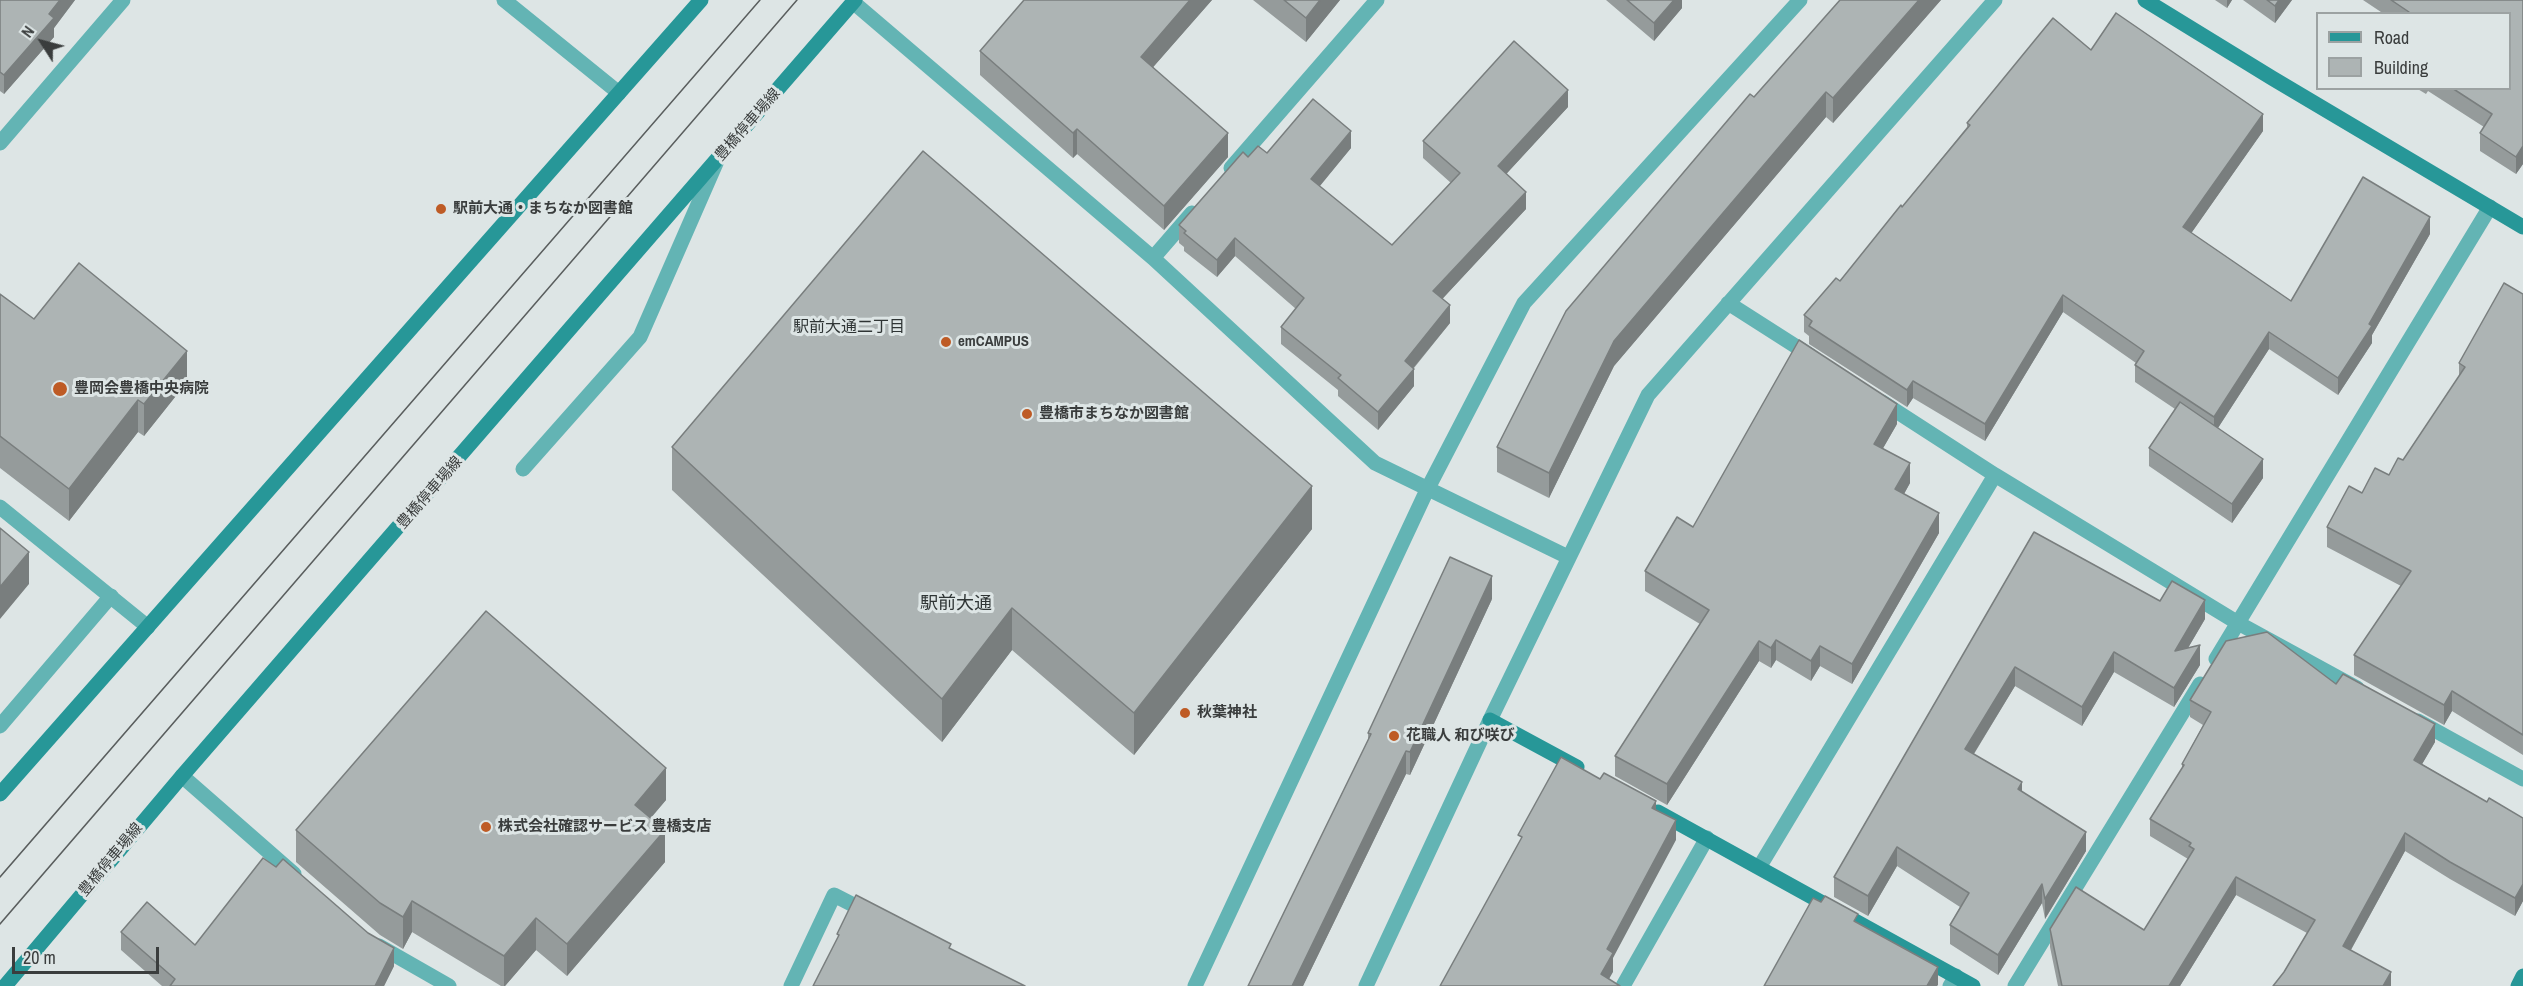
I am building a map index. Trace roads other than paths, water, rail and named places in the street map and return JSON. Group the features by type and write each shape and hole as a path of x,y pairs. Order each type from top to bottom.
{"main road":[{"path":"0,794 701,0"},
{"path":"2145,0 2523,227"},
{"name":"豊橋停車場線","path":"6,986 182,776 854,1"},
{"path":"1490,720 1595,777"},
{"path":"1646,805 1760,866 1953,981 1973,986"},
{"path":"2518,986 2523,976"}],"street":[{"path":"0,142 123,0"},
{"path":"504,0 619,93"},
{"path":"1222,178 1377,0"},
{"path":"1195,986 1427,490 1524,303 1800,0"},
{"path":"1366,986 1490,720 1648,395 1995,0"},
{"path":"854,1 1153,258 1375,463 1568,557"},
{"path":"523,469 640,337 717,161"},
{"path":"1153,258 1199,205"},
{"path":"2015,986 2490,207"},
{"path":"1728,303 1824,364"},
{"path":"1874,397 1995,475 2238,622 2370,695"},
{"path":"1760,866 1995,475"},
{"path":"0,507 148,627"},
{"path":"0,726 111,596"},
{"path":"2401,712 2523,779"},
{"path":"182,776 304,882"},
{"path":"1623,986 1707,838"},
{"path":"791,986 834,895 887,922"},
{"path":"365,936 374,944 449,986"}],"tram line":[{"path":"0,877 760,0"},
{"path":"0,924 797,0"}],"place":[{"name":"駅前大通・まちなか図書館","path":"441,209"},
{"name":"emCAMPUS","path":"946,342"},
{"name":"豊岡会豊橋中央病院","path":"60,389"},
{"name":"豊橋市まちなか図書館","path":"1027,414"},
{"name":"秋葉神社","path":"1185,713"},
{"name":"花職人 和び咲び","path":"1394,736"},
{"name":"株式会社確認サービス 豊橋支店","path":"486,827"}],"district":[{"name":"駅前大通二丁目","path":"849,328"},
{"name":"駅前大通","path":"956,604"}]}
